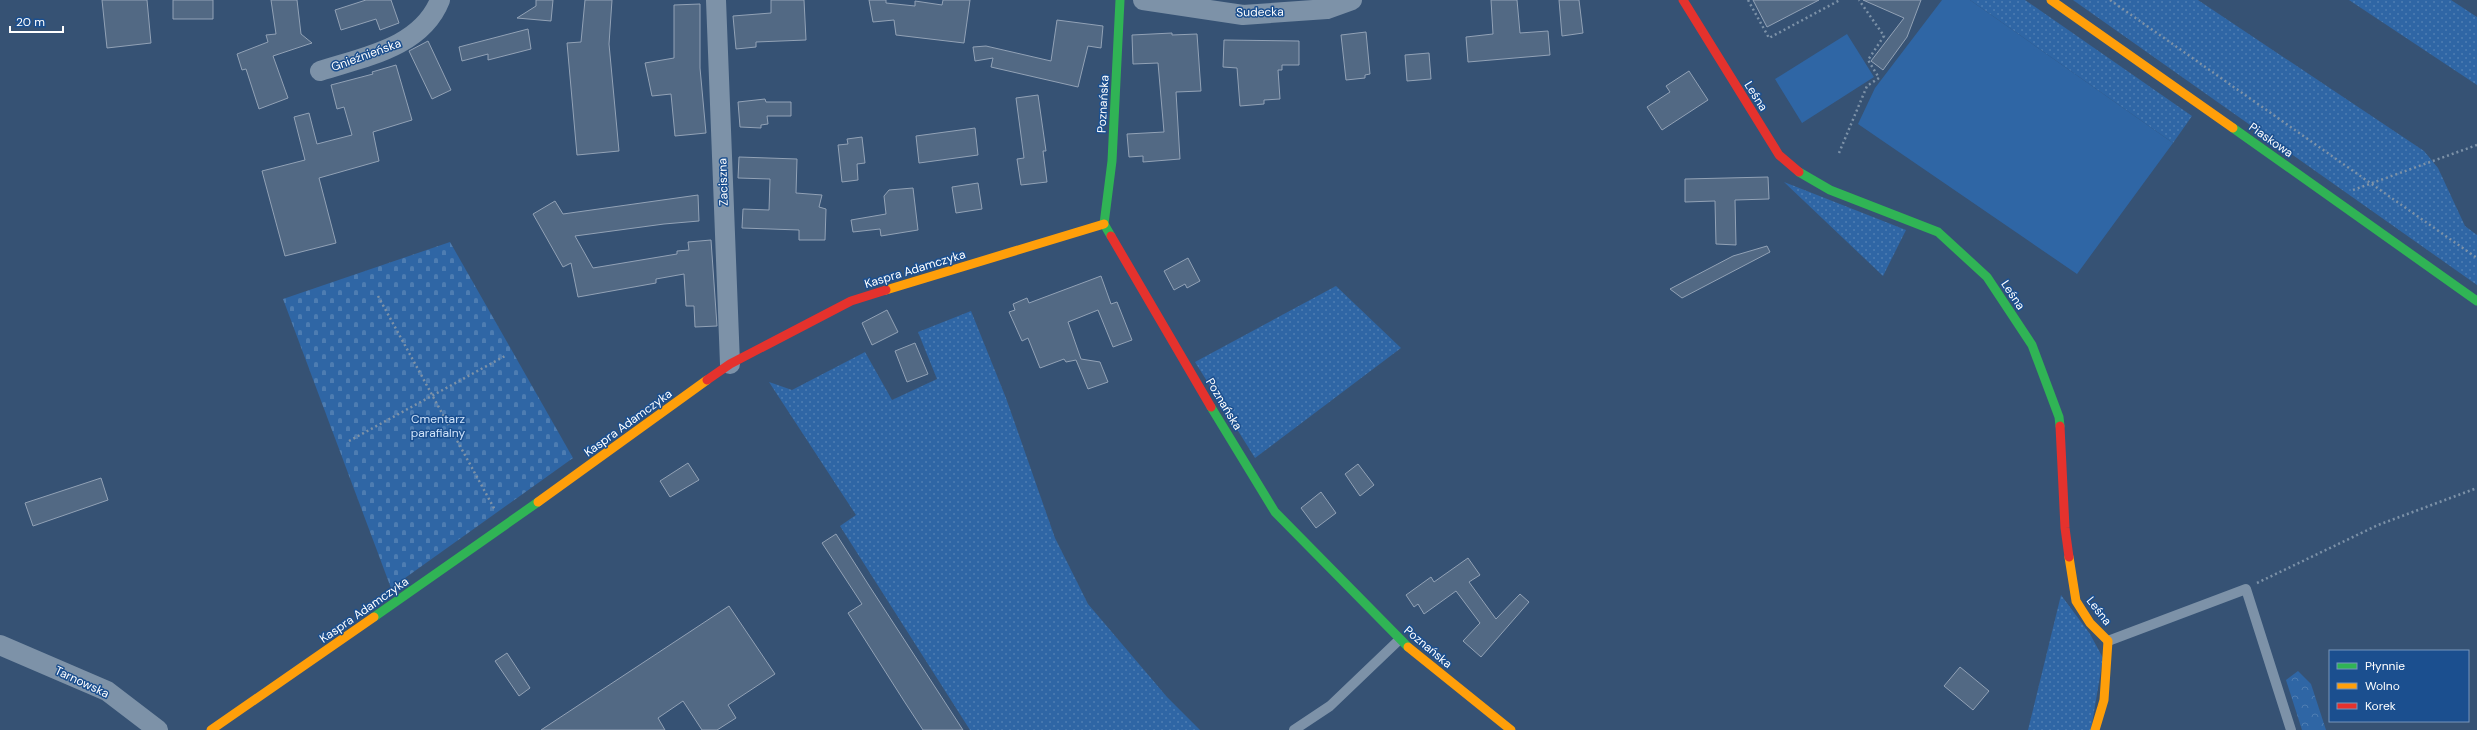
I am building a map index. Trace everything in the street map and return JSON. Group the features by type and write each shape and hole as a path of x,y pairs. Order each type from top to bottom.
{"street":[{"name":"Gnieźnieńska","path":"320,71 394,47 411,37 430,18 440,0"},
{"name":"Zaciszna","path":"716,0 730,364"},
{"name":"Poznańska","path":"1120,0 1112,162 1104,224 1167,334 1275,512 1399,640 1511,730"},
{"name":"Sudecka","path":"1143,0 1243,15 1327,9 1352,0"},
{"name":"Leśna","path":"1683,0 1779,155 1803,176 1830,190 1938,232 1986,276 2032,345 2059,417 2065,528 2076,601 2090,623 2108,640 2104,700 2095,730"},
{"name":"Piaskowa","path":"2051,0 2477,301"},
{"name":"Kaspra Adamczyka","path":"211,730 504,526 730,364 851,301 1104,224"},
{"name":"Tarnowska","path":"0,645 107,691 158,730"}],"lane":[{"path":"2108,640 2246,589 2291,730"},
{"path":"1294,730 1330,706 1399,640"}],"path":[{"path":"1748,0 1769,38 1840,0"},
{"path":"1839,153 1867,86 1879,78 1868,60 1884,36 1859,0"},
{"path":"2110,0 2477,258"},
{"path":"2332,198 2477,145"},
{"path":"378,296 434,395 504,526"},
{"path":"348,441 505,356"},
{"path":"2246,589 2378,525 2477,488"}],"green space":[{"path":"1942,0 1970,0 2173,143 2077,274 1858,124 1875,88"},
{"path":"1970,0 2025,0 2192,116 2173,143"},
{"path":"2073,0 2198,0 2424,151 2438,168 2465,226 2477,235 2477,285"},
{"path":"2349,0 2451,0 2477,17 2477,85"},
{"path":"1847,34 1874,77 1802,123 1775,79"},
{"path":"1784,182 1906,230 1883,276"},
{"name":"Cmentarz parafialny","path":"450,242 573,458 391,588 283,299"},
{"path":"1336,286 1401,348 1255,458 1195,362"},
{"path":"971,311 1006,398 1055,538 1088,604 1167,697 1200,730 970,730 840,526 856,515 769,382 792,390 865,352 892,400 937,379 918,332"},
{"path":"2061,595 2090,634 2103,658 2091,730 2028,730"},
{"path":"2298,671 2311,684 2326,730 2302,730 2286,680"}],"building":[{"path":"102,0 147,0 151,43 107,48"},
{"path":"173,0 213,0 213,19 173,19"},
{"path":"271,0 297,0 301,34 312,43 273,56 288,98 259,109 246,69 242,70 237,54 268,42 266,35 276,34"},
{"path":"366,0 391,0 399,23 380,30 376,19 341,30 335,10"},
{"path":"536,0 553,0 551,21 517,18 536,6"},
{"path":"585,0 612,0 609,44 619,151 577,155 567,43 581,42"},
{"path":"771,0 804,0 806,40 756,42 756,47 736,49 733,16 771,13"},
{"path":"869,0 886,0 886,3 915,6 915,1 942,5 943,0 970,0 964,43 896,35 894,20 873,22"},
{"path":"1491,0 1517,0 1520,33 1548,31 1550,55 1468,62 1466,37 1493,34"},
{"path":"1559,0 1579,0 1583,33 1562,36"},
{"path":"1753,0 1819,0 1767,27"},
{"path":"1863,0 1921,0 1907,37 1883,70 1871,61 1904,18"},
{"path":"700,4 700,68 706,133 675,136 671,94 652,96 645,63 674,58 674,5"},
{"path":"1057,20 1103,26 1101,48 1088,46 1078,87 991,67 993,58 975,61 973,47 986,46 1051,61"},
{"path":"528,29 531,49 488,60 488,54 462,61 459,47"},
{"path":"1366,32 1370,74 1365,75 1365,78 1346,80 1341,35"},
{"path":"1172,33 1172,35 1197,34 1201,91 1176,92 1180,159 1143,162 1143,156 1129,157 1127,134 1164,132 1158,63 1133,64 1132,35"},
{"path":"1224,40 1299,41 1299,65 1282,65 1282,70 1278,70 1280,99 1264,100 1264,104 1240,106 1237,68 1223,67"},
{"path":"428,41 451,90 432,99 409,51"},
{"path":"1429,53 1431,79 1407,81 1405,55"},
{"path":"396,65 412,120 373,132 379,161 319,178 336,243 285,256 262,171 305,160 294,117 309,113 317,144 352,135 344,107 337,109 331,85 373,74 372,72"},
{"path":"1689,71 1708,100 1662,130 1647,107 1670,92 1666,86"},
{"path":"1038,95 1046,151 1043,151 1047,182 1021,185 1017,159 1024,158 1016,98"},
{"path":"765,99 766,102 791,102 791,116 767,116 768,124 761,125 761,128 740,127 738,102"},
{"path":"975,128 978,155 919,163 916,136"},
{"path":"862,137 865,163 857,164 858,180 842,182 838,145 848,144 847,139"},
{"path":"739,157 797,159 796,193 822,195 819,207 826,209 825,240 799,240 799,230 742,228 743,209 769,210 770,179 738,178"},
{"path":"1768,177 1769,199 1735,200 1736,245 1716,244 1715,201 1685,202 1685,179"},
{"path":"978,183 982,209 956,213 952,187"},
{"path":"913,188 918,230 881,236 880,229 853,232 851,220 886,214 884,196 889,190"},
{"path":"698,195 699,221 664,224 575,236 593,268 677,254 677,251 689,250 688,242 711,240 717,326 695,327 694,306 686,306 684,274 656,279 656,283 578,297 571,263 563,267 533,214 555,201 563,214"},
{"path":"1767,246 1770,252 1682,298 1670,289 1733,256"},
{"path":"1188,258 1200,281 1187,288 1185,284 1174,290 1164,271"},
{"path":"1101,276 1111,304 1117,302 1132,340 1113,347 1098,310 1068,322 1081,359 1100,362 1108,382 1088,389 1076,360 1066,362 1064,359 1040,368 1028,338 1022,341 1009,312 1015,310 1013,304 1027,298 1029,303"},
{"path":"887,310 898,332 872,345 862,323"},
{"path":"915,343 928,374 907,382 895,351"},
{"path":"688,463 699,480 670,497 660,481"},
{"path":"1358,464 1374,485 1360,496 1345,474"},
{"path":"101,478 108,500 33,526 25,503"},
{"path":"1321,492 1336,513 1316,528 1301,508"},
{"path":"836,534 963,730 923,730 904,701 848,613 862,604 822,543"},
{"path":"1468,558 1480,575 1469,582 1496,619 1520,594 1529,602 1481,657 1463,641 1480,623 1456,591 1424,614 1418,604 1414,607 1406,595 1431,577 1434,582"},
{"path":"729,606 775,674 728,705 736,718 717,730 702,730 683,701 658,718 665,730 541,730"},
{"path":"507,653 530,688 519,696 495,661"},
{"path":"1960,667 1989,691 1973,710 1944,686"}],"traffic: fast":[{"path":"1111,236 1104,224 1112,161 1120,0"},
{"path":"2233,128 2477,301"},
{"path":"1799,172 1830,190 1938,232 1987,277 2032,345 2059,417 2060,426"},
{"path":"1211,407 1275,512 1408,647"},
{"path":"374,617 538,502"}],"traffic: slow":[{"path":"2051,0 2233,128"},
{"path":"886,290 1104,224"},
{"path":"538,502 707,380"},
{"path":"2069,557 2076,601 2090,623 2108,641 2104,700 2095,730"},
{"path":"211,730 374,617"},
{"path":"1408,647 1511,730"}],"traffic: jam":[{"path":"1683,0 1779,155 1799,172"},
{"path":"1111,236 1211,407"},
{"path":"707,380 730,364 851,301 886,290"},
{"path":"2060,426 2065,528 2069,557"}]}
